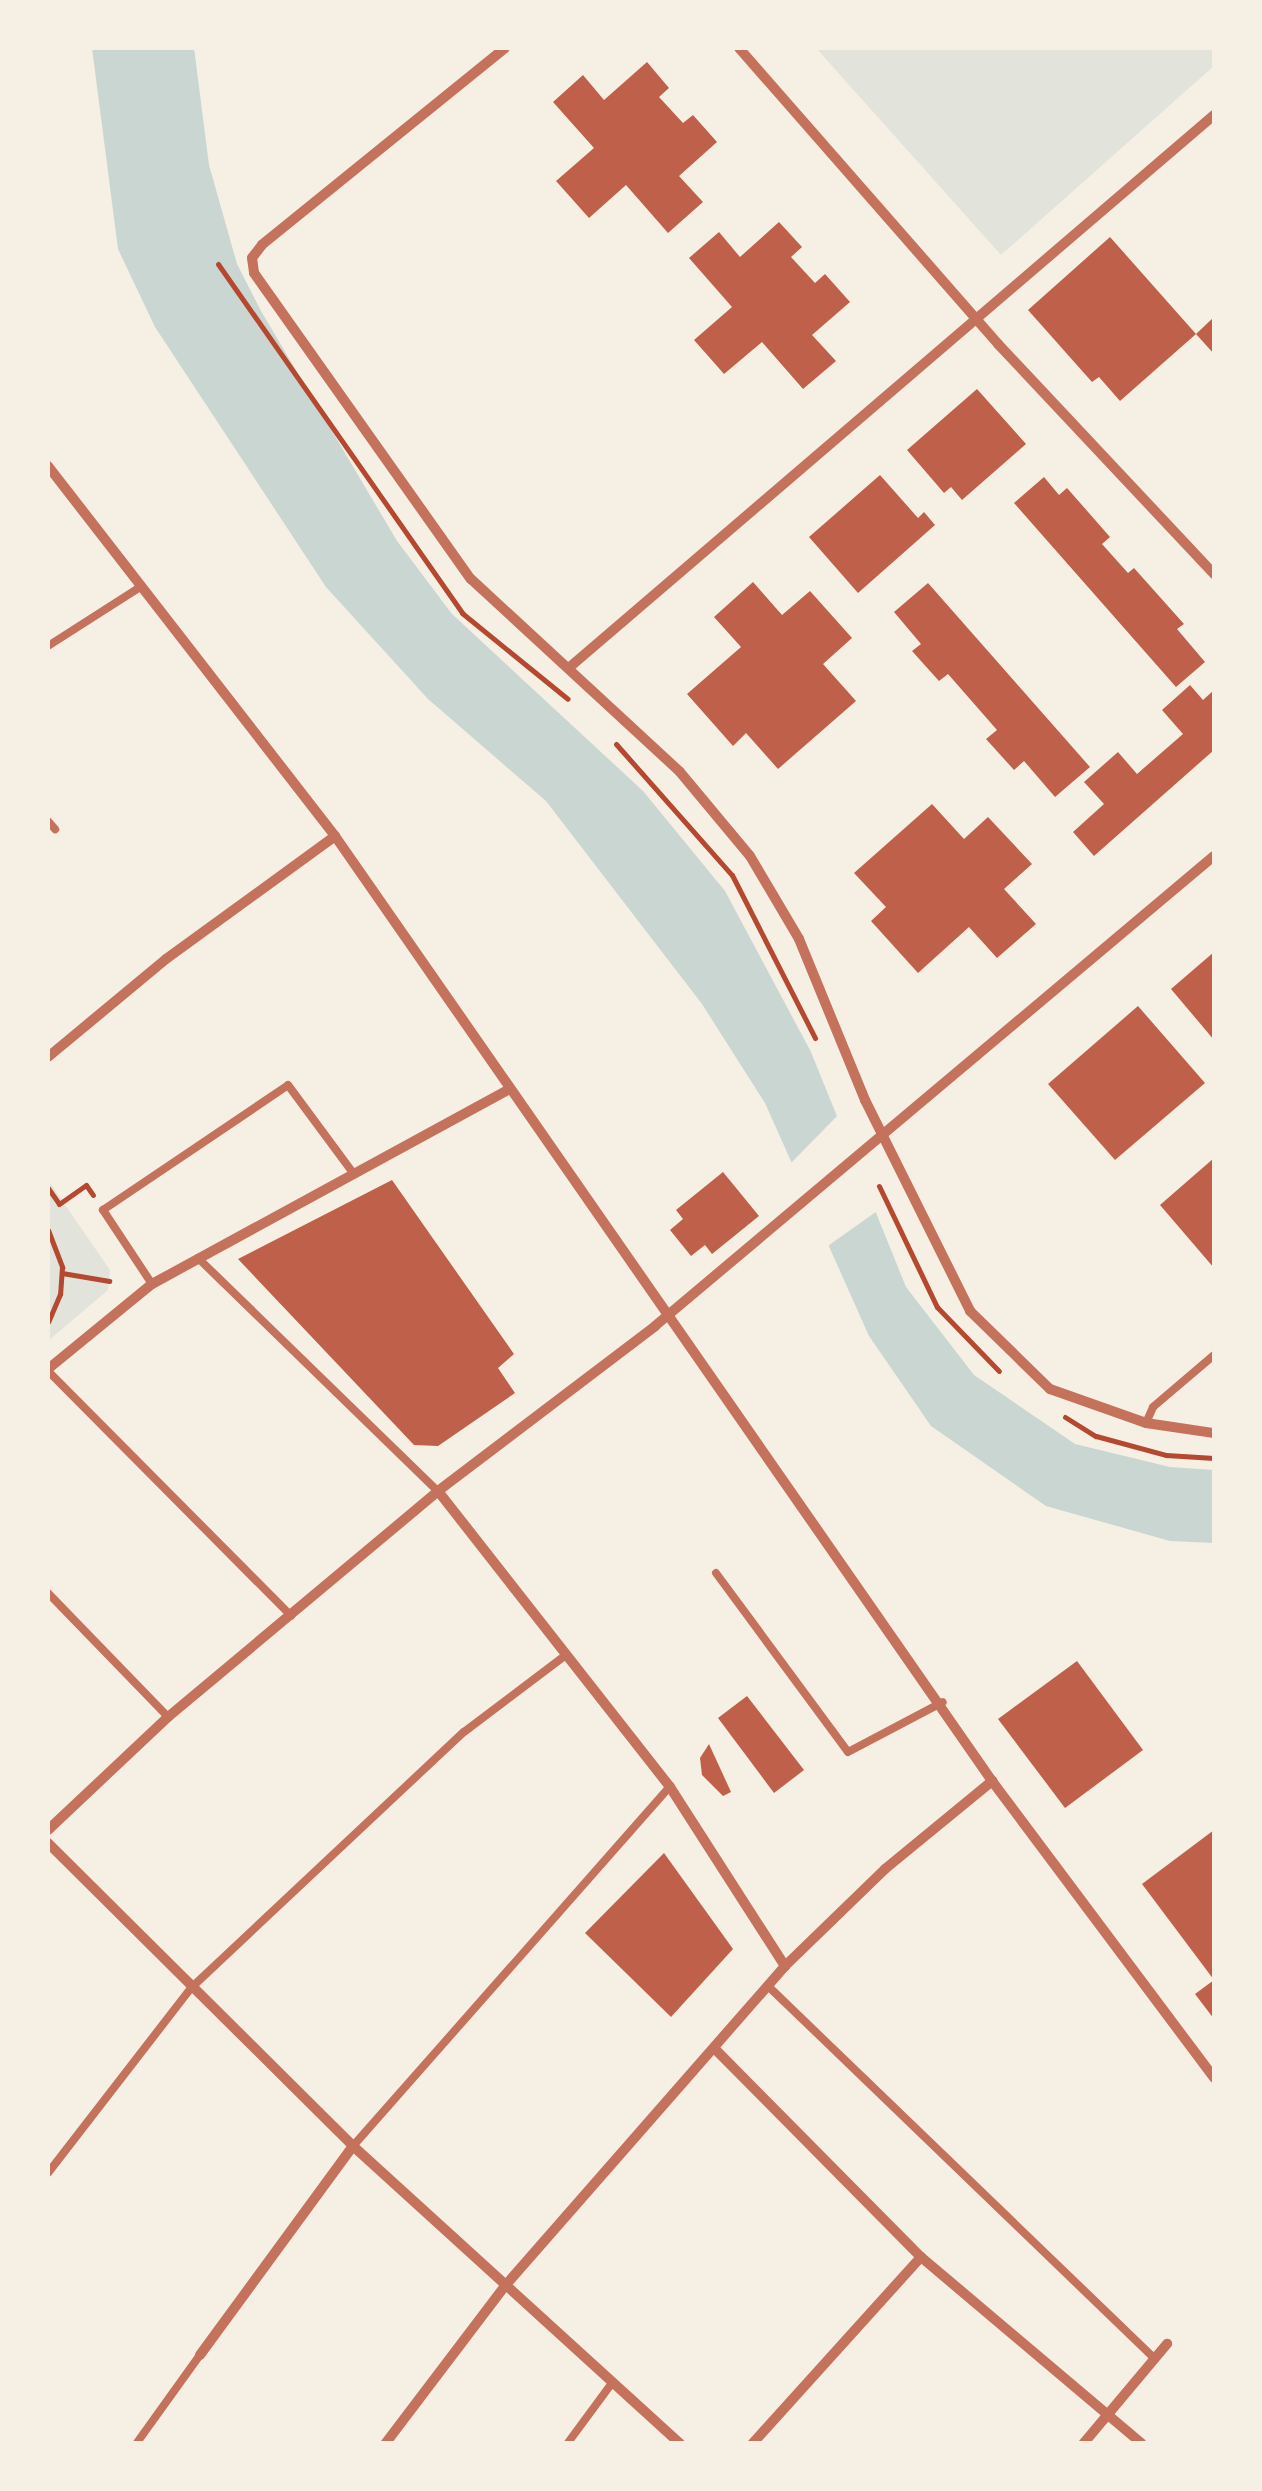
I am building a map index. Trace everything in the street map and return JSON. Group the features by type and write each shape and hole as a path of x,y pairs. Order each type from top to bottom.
{"street":[{"path":"505,48 262,244 252,258 254,274 470,580 571,666 680,772 750,856 799,939 858,1085 970,1311 1050,1390 1146,1422 1214,1433"},
{"path":"739,48 974,316 1214,574"},
{"path":"571,666 974,316 1214,115"},
{"path":"48,466 137,589 335,836 508,1090 943,1702 992,1781 1214,2078"},
{"path":"48,1057 150,971 335,836"},
{"path":"48,1830 168,1718 438,1491 669,1314 1214,856"},
{"path":"48,1370 152,1284 353,1174 421,1143 508,1090"},
{"path":"438,1491 564,1657 670,1787 784,1966"},
{"path":"385,2444 504,2287 715,2050 784,1966 885,1869 992,1781"},
{"path":"48,1843 354,2146 680,2444"},
{"path":"715,2050 922,2257 1142,2444"},
{"path":"200,2355 354,2146"},
{"path":"752,2444 922,2257"},
{"path":"1083,2444 1167,2344"}],"lane":[{"path":"48,646 137,589"},
{"path":"48,821 55,829"},
{"path":"152,1284 103,1210 288,1085 353,1174"},
{"path":"198,1258 438,1491"},
{"path":"1146,1422 1153,1406 1214,1355"},
{"path":"48,1370 292,1617"},
{"path":"716,1573 848,1752 943,1702"},
{"path":"48,1593 168,1718"},
{"path":"48,2173 192,1988 464,1732 564,1657"},
{"path":"354,2146 670,1787"},
{"path":"768,1986 1155,2359"},
{"path":"136,2444 200,2355"},
{"path":"567,2444 612,2384"}],"path":[{"path":"218,264 462,613 583,711"},
{"path":"603,731 732,875 818,1045"},
{"path":"48,1188 59,1204 86,1186"},
{"path":"48,1230 62,1274 48,1322"},
{"path":"62,1274 109,1281"}],"shaded area":[{"path":"92,48 194,48 209,165 237,264 261,311 397,541 452,614 643,791 725,891 811,1052 906,1287 974,1375 1075,1444 1170,1467 1214,1470 1214,1543 1170,1541 1046,1506 931,1426 869,1336 765,1103 702,1004 546,801 428,699 326,587 155,327 118,249"},
{"path":"816,48 1214,48 1214,66 1001,255"},
{"path":"48,1180 110,1270 108,1290 48,1341"}],"pier":[{"path":"841,1112 880,1209 825,1248 788,1166"}],"building":[{"path":"647,62 669,88 659,97 683,123 693,115 717,142 679,176 703,202 668,233 626,185 589,218 556,181 594,148 553,102 583,75 604,100"},
{"path":"779,222 802,247 791,257 815,283 825,274 850,302 812,335 836,361 803,389 762,342 724,374 694,340 732,307 689,258 719,232 740,257"},
{"path":"1110,237 1196,334 1120,401 1099,377 1092,382 1028,310"},
{"path":"1214,317 1214,354 1196,334"},
{"path":"977,389 1026,444 962,500 951,487 944,493 907,450"},
{"path":"880,475 918,518 924,512 935,525 858,593 809,537"},
{"path":"1044,477 1059,495 1067,488 1110,537 1102,544 1128,573 1134,568 1184,624 1177,629 1205,662 1176,687 1014,503"},
{"path":"753,582 782,615 810,591 852,638 823,664 856,701 778,769 746,733 733,746 687,694 741,647 714,617"},
{"path":"928,583 1090,767 1055,797 1024,761 1014,770 986,739 997,730 948,674 939,681 912,651 921,644 894,612"},
{"path":"1190,685 1203,700 1214,690 1214,750 1094,856 1073,832 1104,804 1084,782 1118,752 1137,774 1183,734 1162,710"},
{"path":"932,804 964,839 988,817 1032,864 1004,889 1036,924 997,958 969,927 918,973 871,921 886,907 854,873"},
{"path":"1214,952 1214,1040 1171,989"},
{"path":"1138,1006 1205,1083 1115,1160 1048,1084"},
{"path":"1214,1158 1214,1268 1160,1205"},
{"path":"723,1172 759,1216 712,1254 705,1245 691,1256 670,1230 683,1219 676,1210"},
{"path":"392,1180 514,1354 498,1368 515,1393 438,1446 414,1445 238,1259"},
{"path":"1077,1661 1143,1750 1065,1808 998,1719"},
{"path":"747,1696 804,1770 774,1793 718,1718"},
{"path":"709,1744 731,1792 723,1796 702,1775 700,1758"},
{"path":"1214,1830 1214,1980 1142,1884"},
{"path":"664,1853 733,1949 671,2017 585,1933"},
{"path":"1214,1980 1214,2019 1195,1994"}]}
